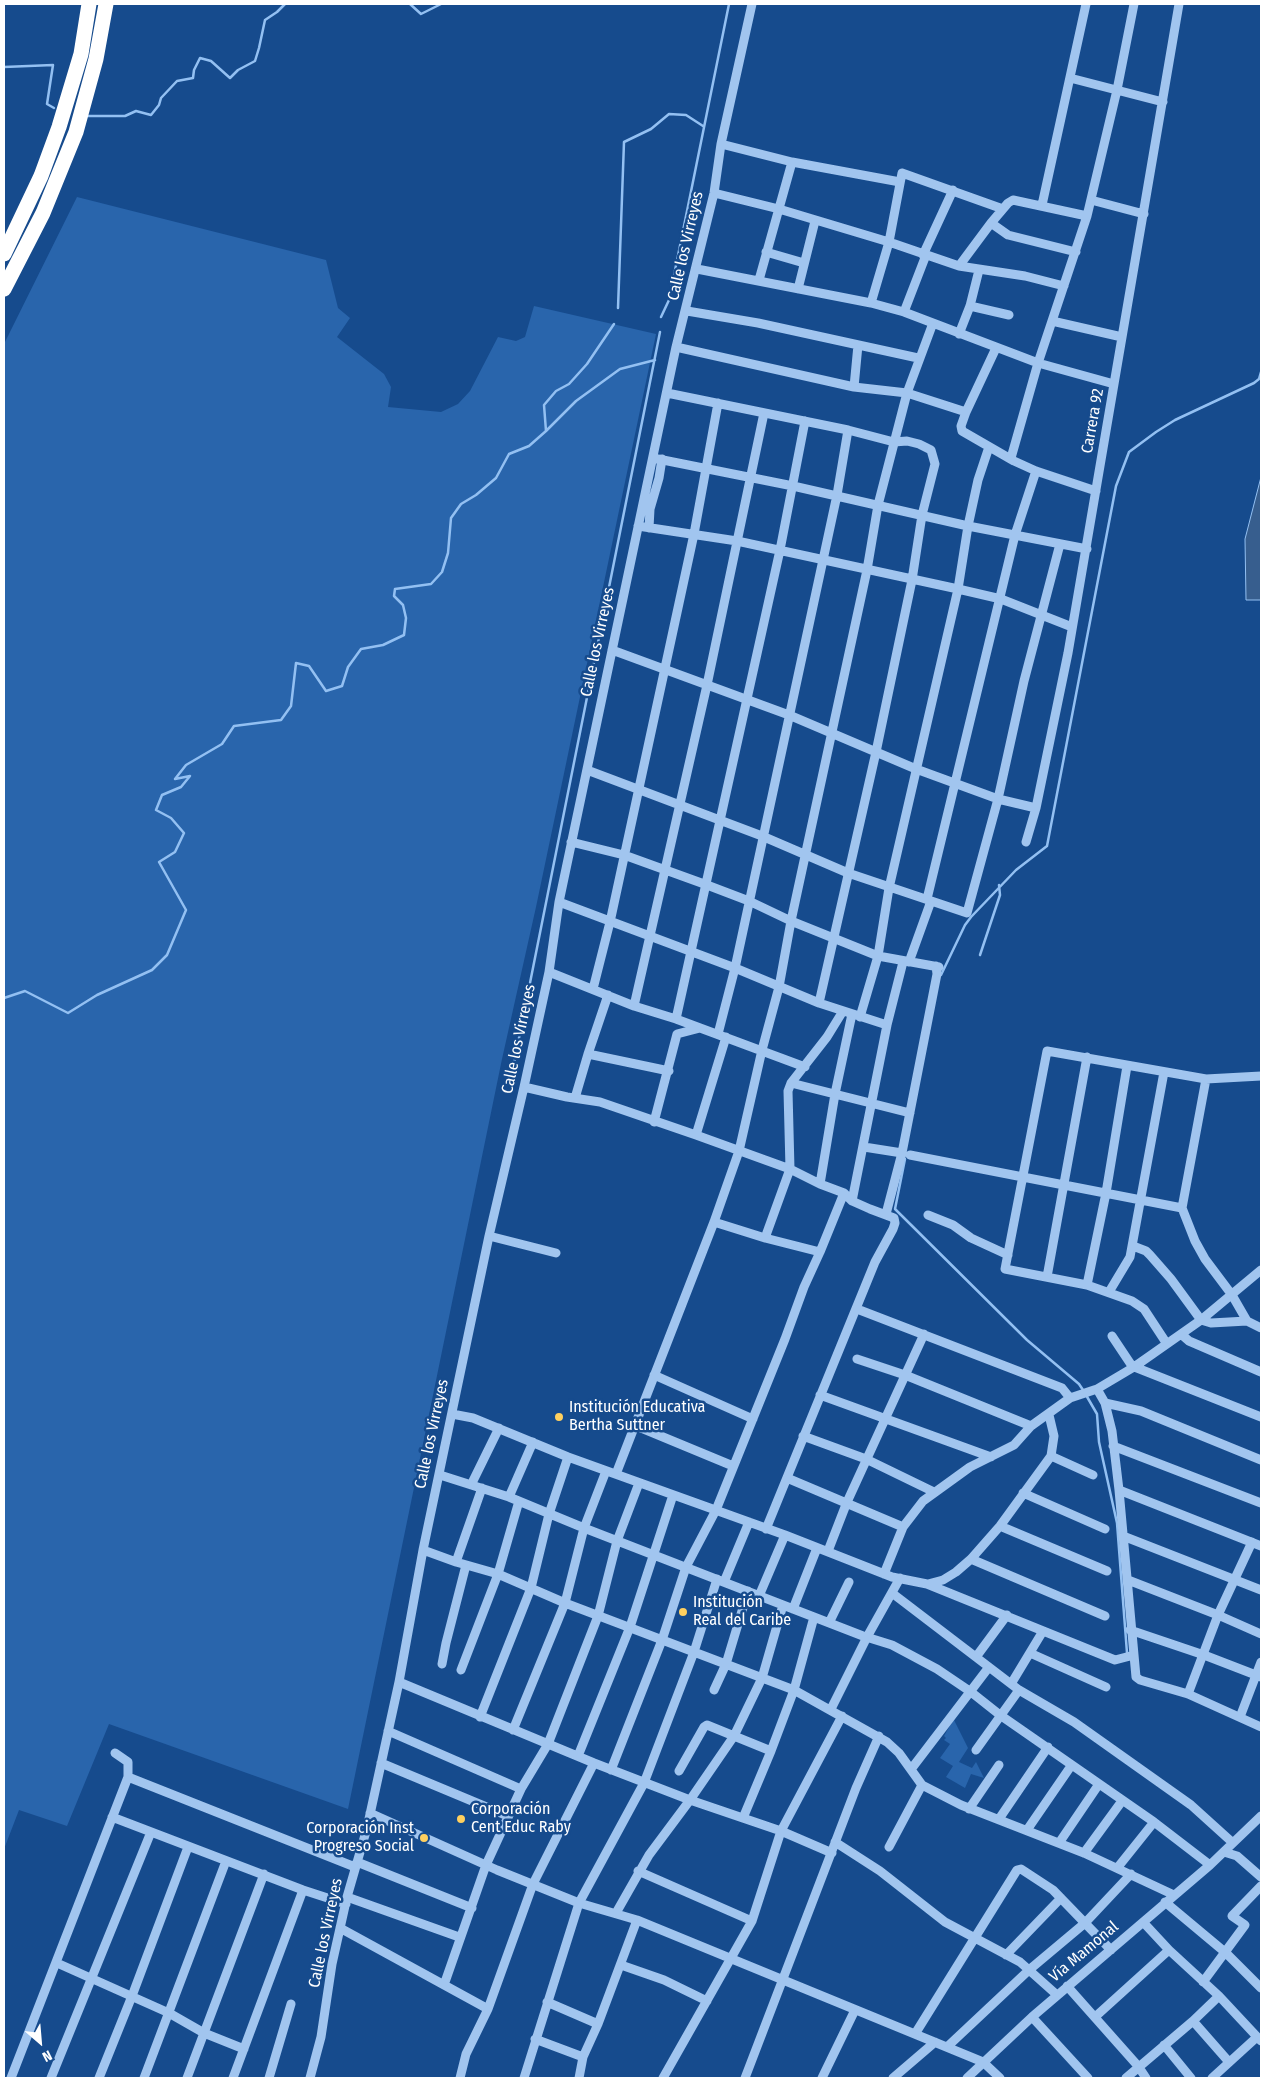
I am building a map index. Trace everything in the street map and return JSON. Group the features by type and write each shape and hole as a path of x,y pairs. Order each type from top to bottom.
{"highway":[{"path":"4,254 41,176 59,127 81,54 90,4"},
{"path":"4,289 43,213 76,132 96,59 106,4"}],"street":[{"name":"Calle los Virreyes","path":"310,2078 321,2037 332,1964 346,1900 370,1813 400,1682 423,1550 489,1236 524,1087 548,972 559,902 638,526 651,488 676,347 714,193 722,144 752,4"},
{"path":"1042,205 1086,4"},
{"path":"1012,458 1038,364 1087,216 1117,90 1134,4"},
{"name":"Carrera 92","path":"1026,842 1036,808 1087,549 1179,4"},
{"path":"1070,78 1163,102"},
{"path":"722,144 792,162 900,182"},
{"path":"759,280 792,162"},
{"path":"870,302 889,242 902,173 1003,209"},
{"path":"904,312 924,255 953,190"},
{"path":"714,193 779,209 889,242 959,266 1025,276 1064,286"},
{"path":"959,266 991,223 1013,200 1087,216"},
{"path":"1091,200 1144,214"},
{"path":"798,289 815,221"},
{"path":"991,223 1008,235 1076,252"},
{"path":"766,252 804,263"},
{"path":"696,269 870,302 904,312 1038,364 1114,384"},
{"path":"959,334 970,306 978,270"},
{"path":"970,306 1009,316"},
{"path":"686,311 758,324 918,358"},
{"path":"1052,321 1122,337"},
{"path":"616,1474 714,1222 739,1151 762,1050 779,987 791,920 833,734 867,570 878,505 906,393 933,323"},
{"path":"854,387 858,345"},
{"path":"676,347 854,387 906,393 966,412"},
{"path":"996,348 966,412 961,426 962,431 990,448 1012,458 1014,461 1036,471 1096,491"},
{"path":"667,393 848,430 894,442 919,444 930,450 934,464 922,515 912,580 876,752 819,1003"},
{"path":"593,989 610,922 694,534 718,403"},
{"path":"634,1006 707,685 764,414"},
{"path":"654,1122 677,1034 678,1019 692,951 780,550 805,421"},
{"path":"696,1135 722,1036 762,836 837,495 848,430"},
{"path":"820,1184 835,1094 852,1014 878,956 889,888 958,589 968,526 978,480 990,448"},
{"path":"657,458 707,470 837,495 968,526 1087,549"},
{"path":"852,1201 887,1025 906,962 929,900 955,783 1015,535 1036,471"},
{"path":"649,528 651,488"},
{"path":"638,526 737,541 958,589 1000,599 1072,627"},
{"path":"587,770 762,836 848,873 966,913 998,799 1041,614 1060,544"},
{"path":"612,650 789,715 916,769 998,799 1036,808"},
{"path":"572,842 624,855 707,885 878,956 938,967 910,1113 906,1154 886,1214"},
{"path":"559,902 692,951 819,1003 887,1025"},
{"path":"548,972 634,1006 678,1019 805,1067"},
{"path":"575,1098 608,995"},
{"path":"765,1238 790,1169 787,1099 791,1083 852,1014"},
{"path":"677,1034 700,1028"},
{"path":"1167,1344 1144,1310 1132,1301 1087,1285 1005,1269 1021,1175 1047,1051 1206,1079 1261,1076"},
{"path":"588,1054 668,1071"},
{"path":"1047,1277 1087,1057"},
{"path":"1087,1285 1106,1193 1127,1066"},
{"path":"1109,1292 1130,1257 1133,1246 1164,1072"},
{"path":"1206,1079 1182,1208 1195,1241 1205,1259 1232,1295 1247,1321"},
{"path":"791,1083 910,1113"},
{"path":"524,1087 600,1102 696,1135 790,1169 820,1184 844,1192 852,1201 894,1218 895,1223 875,1262 766,1529"},
{"path":"864,1147 1021,1175 1182,1208"},
{"path":"611,1770 662,1640 686,1567 716,1510 804,1287 844,1192"},
{"path":"928,1214 953,1225 971,1238 1008,1255"},
{"path":"714,1222 765,1238 820,1252"},
{"path":"489,1236 556,1253"},
{"path":"1133,1246 1146,1251 1150,1255 1171,1279 1201,1320 1210,1323 1247,1321 1261,1328"},
{"path":"884,1574 903,1527 923,1501 934,1492 970,1467 1014,1445 1031,1426 1050,1415 1070,1398 1094,1389 1134,1367 1201,1320 1261,1270"},
{"path":"857,1309 1062,1388 1070,1398"},
{"path":"828,1551 866,1459 886,1420 924,1334"},
{"path":"1181,1334 1189,1341 1261,1372"},
{"path":"1112,1336 1130,1364 1134,1367 1261,1417"},
{"path":"857,1360 905,1375 1031,1426"},
{"path":"654,1375 753,1419"},
{"path":"1094,1389 1108,1410 1128,1580 1130,1630 1136,1677 1140,1680 1188,1694 1261,1727"},
{"path":"820,1395 991,1457"},
{"path":"1105,1404 1141,1411 1261,1460"},
{"path":"452,1414 473,1418 568,1457 785,1535 884,1574 927,1584 1115,1660 1134,1655"},
{"path":"927,1584 943,1580 971,1559 1000,1526 1051,1456 1054,1436 1050,1415"},
{"path":"634,1425 733,1466"},
{"path":"471,1484 499,1428"},
{"path":"803,1436 866,1459 934,1492"},
{"path":"509,1497 533,1442"},
{"path":"1113,1446 1261,1503"},
{"path":"1051,1456 1093,1475"},
{"path":"480,1717 531,1588 549,1514 568,1457"},
{"path":"513,1730 565,1603 584,1528 606,1471"},
{"path":"440,1475 509,1497 748,1592 892,1645 937,1669 971,1692 1000,1716 1048,1747 1071,1766 1154,1822 1210,1865"},
{"path":"787,1478 903,1527"},
{"path":"444,1985 459,1937 472,1908 486,1865 521,1789 548,1744 598,1616 617,1541 639,1483"},
{"path":"456,1562 482,1488"},
{"path":"1118,1490 1261,1546"},
{"path":"1024,1493 1105,1529"},
{"path":"578,1756 630,1627 652,1554 673,1495"},
{"path":"461,1670 498,1574 519,1501"},
{"path":"524,2078 546,2002 579,1903 644,1783 720,1580 749,1522"},
{"path":"1000,1526 1108,1571"},
{"path":"759,1596 785,1535"},
{"path":"1123,1536 1261,1590"},
{"path":"1188,1694 1218,1615 1252,1542"},
{"path":"792,1609 817,1548"},
{"path":"423,1550 498,1574 598,1616 794,1690 879,1736 900,1753 922,1785 970,1809 1118,1867 1174,1894"},
{"path":"971,1559 1105,1616"},
{"path":"442,1664 466,1565"},
{"path":"831,1709 867,1637 900,1578"},
{"path":"1128,1580 1261,1634"},
{"path":"829,1623 849,1582"},
{"path":"714,1690 726,1664 748,1592"},
{"path":"892,1593 1015,1687 1074,1722 1191,1806 1233,1844"},
{"path":"616,1914 638,1871 734,1736 762,1678 783,1605"},
{"path":"976,1657 1007,1615"},
{"path":"743,1818 794,1690 814,1617"},
{"path":"1130,1630 1204,1654 1259,1676"},
{"path":"976,1750 1000,1716 1030,1652 1043,1631"},
{"path":"1030,1652 1106,1687"},
{"path":"1240,1717 1259,1676 1261,1662"},
{"path":"912,1768 988,1667"},
{"path":"400,1682 451,1702 480,1717 611,1770 690,1800 781,1831 832,1853"},
{"path":"663,2078 752,1921 781,1831 842,1716"},
{"path":"679,1771 704,1727 707,1725 771,1751"},
{"path":"388,1730 521,1789"},
{"path":"744,2078 784,1980 835,1842 879,1736"},
{"path":"999,1819 1048,1747"},
{"path":"11,2078 128,1777 128,1762 115,1753"},
{"path":"460,2078 466,2054 488,2009 533,1884 594,1763"},
{"path":"381,1764 508,1816"},
{"path":"970,1809 999,1764"},
{"path":"1027,1830 1071,1766"},
{"path":"128,1777 472,1908"},
{"path":"1060,1843 1099,1784"},
{"path":"888,1847 922,1785"},
{"path":"1084,1853 1122,1800"},
{"path":"370,1813 486,1865 579,1903 637,1920 935,2042 982,2062 1000,2078"},
{"name":"Vía Mamonal","path":"968,2078 982,2062 1067,1986 1210,1865 1261,1816"},
{"path":"112,1817 302,1890 346,1900 459,1937"},
{"path":"1118,1867 1154,1822"},
{"path":"51,2078 151,1832"},
{"path":"835,1842 880,1871 945,1922 1020,1962 1057,1995"},
{"path":"99,2078 188,1847"},
{"path":"1224,1852 1237,1856 1261,1877"},
{"path":"144,2078 226,1861"},
{"path":"915,2034 1016,1870 1021,1869 1053,1890 1111,1950"},
{"path":"638,1871 752,1921"},
{"path":"187,2078 264,1874"},
{"path":"946,2047 1029,1970 1085,1923 1131,1874"},
{"path":"1203,1982 1226,1953 1244,1925 1232,1916 1261,1886"},
{"path":"233,2078 302,1890"},
{"path":"1006,1955 1061,1898"},
{"path":"1165,1902 1226,1953 1261,1988"},
{"path":"578,2078 583,2057 598,2024 637,1920"},
{"path":"1143,1922 1169,1950 1219,1996 1259,2039 1212,2078"},
{"path":"340,1928 488,2009"},
{"path":"1095,2017 1169,1950"},
{"path":"57,1962 169,2013 204,2033 244,2049"},
{"path":"621,1965 664,1980 707,2001"},
{"path":"1067,1986 1138,2066 1146,2078"},
{"path":"1126,2078 1219,1996"},
{"path":"546,2002 598,2024"},
{"path":"268,2078 291,2004"},
{"path":"826,2076 855,2010"},
{"path":"1032,2018 1088,2078"},
{"path":"1193,2020 1229,2062"},
{"path":"535,2038 583,2057"},
{"path":"893,2078 935,2042"},
{"path":"1164,2045 1191,2078"}],"shaded area":[{"path":"77,197 326,260 338,308 350,318 337,337 384,374 391,387 388,407 441,412 458,404 470,391 498,337 516,341 525,337 534,306 656,334 536,907 502,1059 348,1809 109,1724 67,1826 19,1810 4,1849 4,344"},
{"path":"1261,477 1261,600 1246,600 1245,539"},
{"path":"951,1714 968,1748 959,1762 972,1768 976,1762 984,1778 971,1774 965,1788 946,1777 953,1766 940,1758 950,1744 944,1740 946,1738 944,1736 952,1722"}],"waterway":[{"path":"88,116 125,116 136,111 151,115 159,105 161,98 177,81 193,78 194,70 200,58 211,61 230,78 238,70 255,61 265,20 285,4"},
{"path":"410,4 421,14 441,4"},
{"path":"661,317 669,300 729,4"},
{"path":"4,67 53,65 47,104 54,108"},
{"path":"618,308 624,142 651,129 669,114 686,115 703,126"},
{"path":"4,998 25,991 68,1013 97,995 152,970 167,955 186,910 159,862 175,852 184,833 171,818 156,810 162,795 181,787 190,776 175,779 186,765 222,744 234,726 281,720 291,706 296,663 309,666 326,691 342,686 348,667 361,649 383,645 404,635 406,618 403,605 394,596 395,589 431,584 442,572 448,553 451,518 461,504 476,495 496,478 509,454 529,446 546,431 544,405 556,391 569,384 587,364 614,324"},
{"path":"510,1083 660,332"},
{"path":"546,431 576,401 620,369 655,360"},
{"path":"941,975 965,925 971,917 1016,870 1047,846 1116,486 1129,452 1175,420 1254,383 1259,379 1261,372"},
{"path":"980,955 1000,895 999,885"},
{"path":"905,1159 895,1209 1027,1340 1079,1384 1083,1390"},
{"path":"1086,1395 1097,1414 1099,1442 1117,1523 1127,1653"}],"place":[{"name":"Institución Educativa Bertha Suttner","path":"559,1417"},
{"name":"Institución Real del Caribe","path":"683,1612"},
{"name":"Corporación Cent Educ Raby","path":"461,1819"},
{"name":"Corporación Inst Progreso Social","path":"424,1838"}]}
